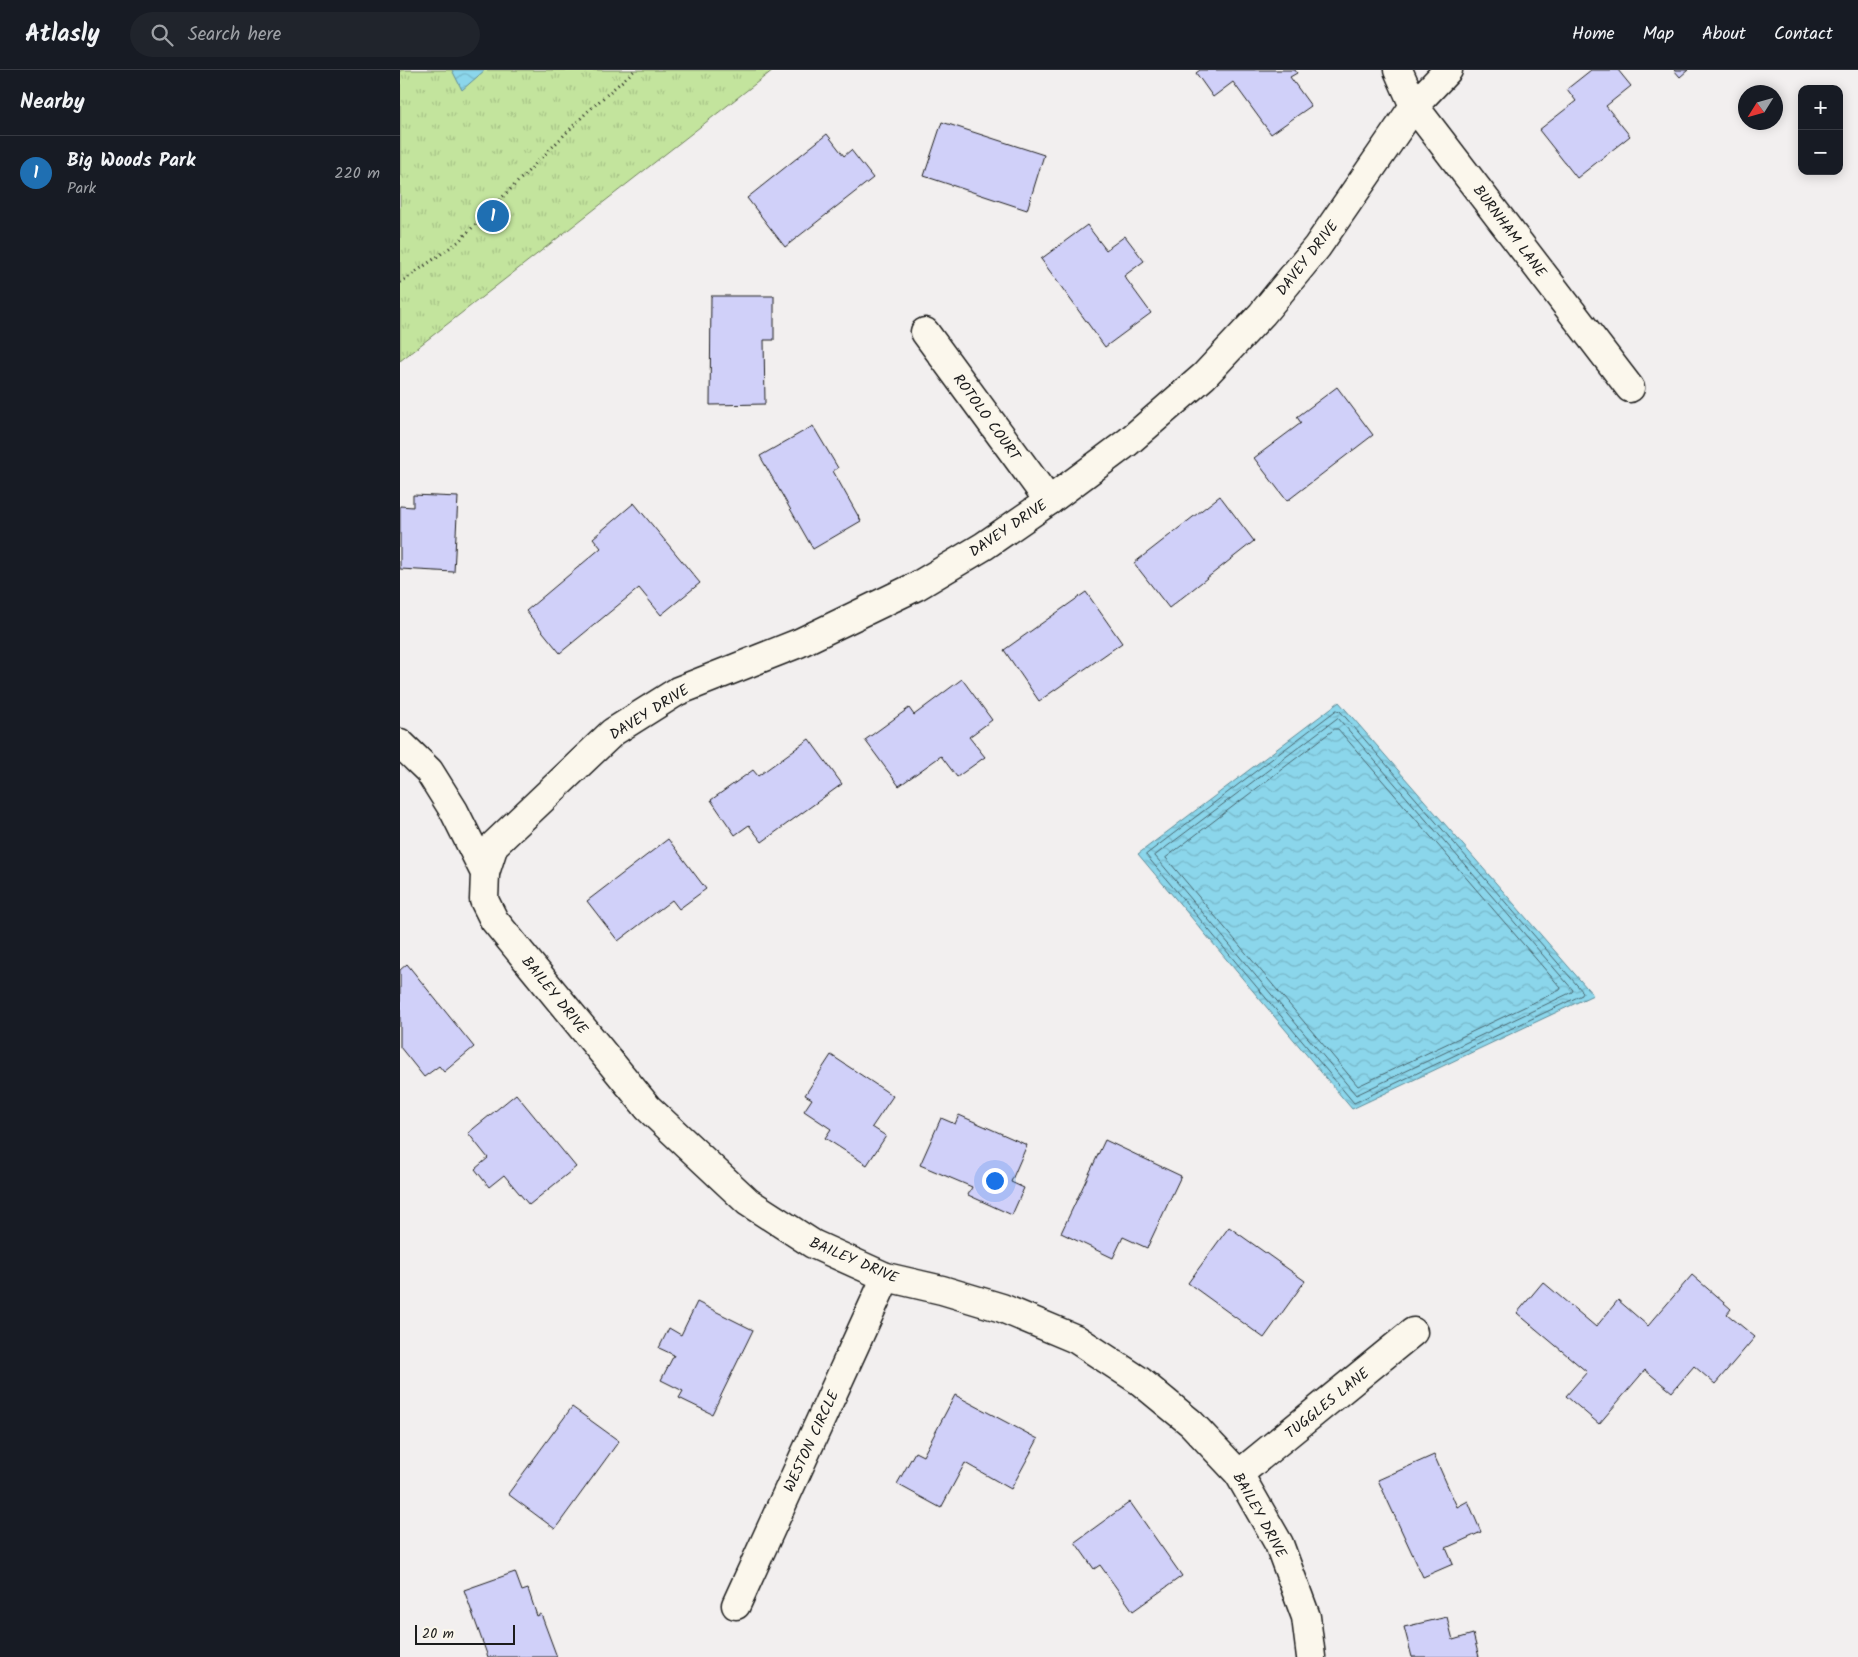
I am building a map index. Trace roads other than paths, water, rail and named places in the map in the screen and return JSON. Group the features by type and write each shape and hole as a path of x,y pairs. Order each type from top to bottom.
{"street":[{"name":"BURNHAM LANE","path":"1398,70 1414,106 1630,388"},
{"name":"DAVEY DRIVE","path":"485,873 494,845 613,732 678,691 799,643 917,586 984,546 1049,501 1128,442 1204,376 1262,314 1317,247 1414,106 1448,70"},
{"name":"ROTOLO COURT","path":"925,332 1049,501"},
{"name":"BAILEY DRIVE","path":"400,743 429,771 454,811 485,873 484,900 494,920 648,1108 748,1202 813,1244 886,1277 942,1290 1002,1308 1076,1339 1140,1381 1191,1423 1239,1474 1279,1544 1306,1617 1312,1657"},
{"name":"WESTON CIRCLE","path":"736,1605 886,1277"},
{"name":"TUGGLES LANE","path":"1239,1474 1414,1332"}],"water":[{"path":"452,70 485,70 462,90"},
{"path":"1339,702 1593,995 1352,1109 1138,854"}],"place":[{"name":"Big Woods Park","path":"493,216"}]}
